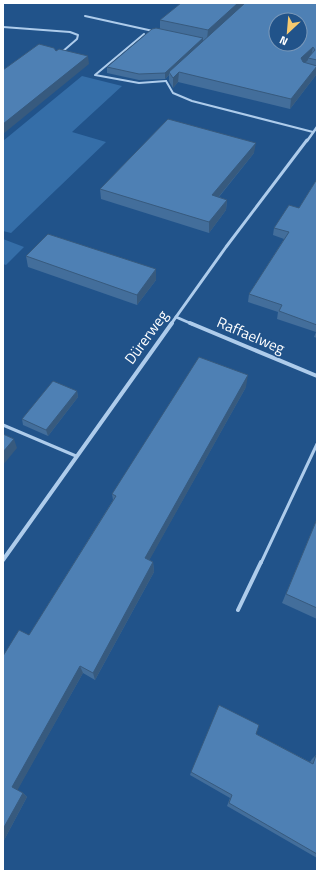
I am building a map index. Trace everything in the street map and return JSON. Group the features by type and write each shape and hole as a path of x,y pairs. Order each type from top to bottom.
{"street":[{"name":"Dürerweg","path":"3,560 176,316 317,127"},
{"name":"Raffaelweg","path":"176,316 317,376"}],"lane":[{"path":"85,16 154,31"},
{"path":"3,27 70,32 78,35 77,39 56,57"},
{"path":"144,34 95,75 133,84 150,84 166,81 171,76"},
{"path":"166,81 173,93 192,101 313,132"},
{"path":"3,425 76,456"},
{"path":"238,610 317,444"}],"shaded area":[{"path":"82,76 122,86 72,132 106,142 11,233 3,231 3,141"},
{"path":"3,239 24,247 6,265 3,264"}],"building":[{"path":"181,3 238,3 208,30 160,20"},
{"path":"245,3 317,3 317,60 308,58 315,50 313,47 308,52 308,12 268,12 268,52 308,52 301,58 303,62 317,66 291,99 179,72 173,78 169,72"},
{"path":"156,28 203,38 165,73 139,74 107,67 152,29"},
{"path":"39,44 54,48 56,51 59,49 88,56 3,124 3,70"},
{"path":"168,119 256,143 212,195 227,200 209,222 100,189"},
{"path":"317,179 317,325 279,311 282,305 249,294 289,232 274,228 289,205 299,208"},
{"path":"48,234 156,269 137,295 26,256"},
{"path":"199,357 248,375 145,558 153,562 93,673 80,666 12,787 23,793 3,829 3,656 19,630 29,635 116,496 112,494"},
{"path":"53,381 77,391 46,430 22,419"},
{"path":"3,434 14,439 3,452"},
{"path":"317,519 317,608 286,594"},
{"path":"219,705 259,725 256,734 313,764 317,755 317,854 229,803 232,795 191,772"}]}
